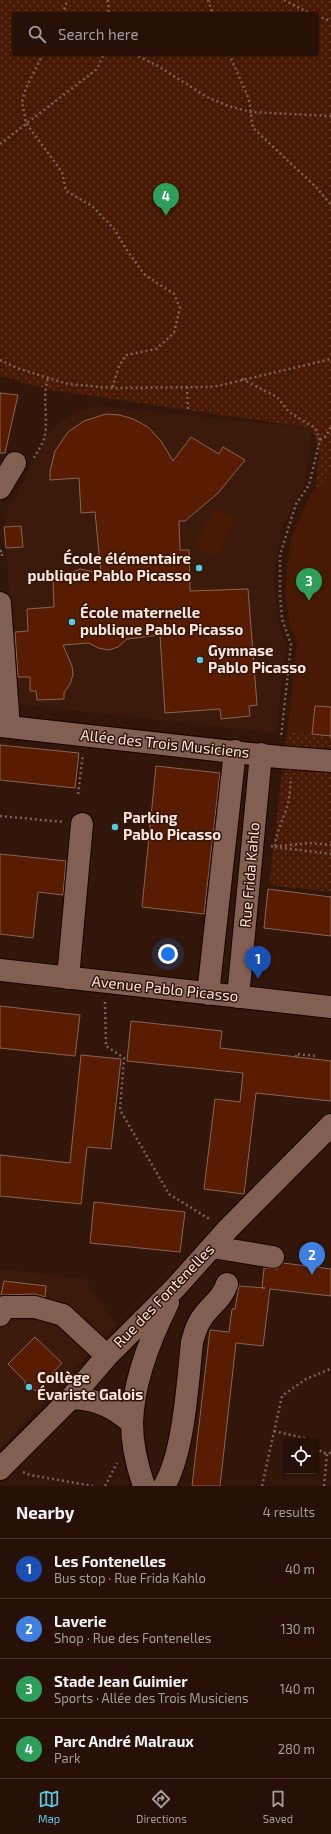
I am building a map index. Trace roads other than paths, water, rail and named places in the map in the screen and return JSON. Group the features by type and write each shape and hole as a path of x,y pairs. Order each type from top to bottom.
{"street":[{"path":"0,488 15,463"},
{"path":"0,603 5,726"},
{"name":"Allée des Trois Musiciens","path":"5,726 85,736 331,761"},
{"path":"208,994 235,751"},
{"name":"Rue Frida Kahlo","path":"238,997 252,845 276,756"},
{"path":"75,978 82,824"},
{"path":"75,978 90,899"},
{"name":"Avenue Pablo Picasso","path":"0,970 331,1007"},
{"name":"Rue des Fontenelles","path":"3,1466 71,1398 107,1356 176,1287 227,1230 331,1125"},
{"path":"212,1247 273,1257"},
{"path":"164,1486 175,1458 180,1438 192,1342 196,1327 204,1314 224,1294 227,1284"},
{"path":"144,1486 138,1468 132,1423 136,1391 154,1331 176,1287"},
{"path":"0,1315 4,1307 11,1306 35,1307 63,1315 107,1356"},
{"path":"71,1398 85,1399 116,1410 132,1423"}],"place":[{"name":"Parc André Malraux","path":"166,216"},
{"name":"École élémentaire publique Pablo Picasso","path":"199,568"},
{"name":"Stade Jean Guimier","path":"309,601"},
{"name":"École maternelle publique Pablo Picasso","path":"72,622"},
{"name":"Gymnase Pablo Picasso","path":"200,660"},
{"name":"Parking Pablo Picasso","path":"115,827"},
{"name":"Les Fontenelles","path":"258,979"},
{"name":"Laverie","path":"312,1275"},
{"name":"Collège Évariste Galois","path":"29,1387"}]}
